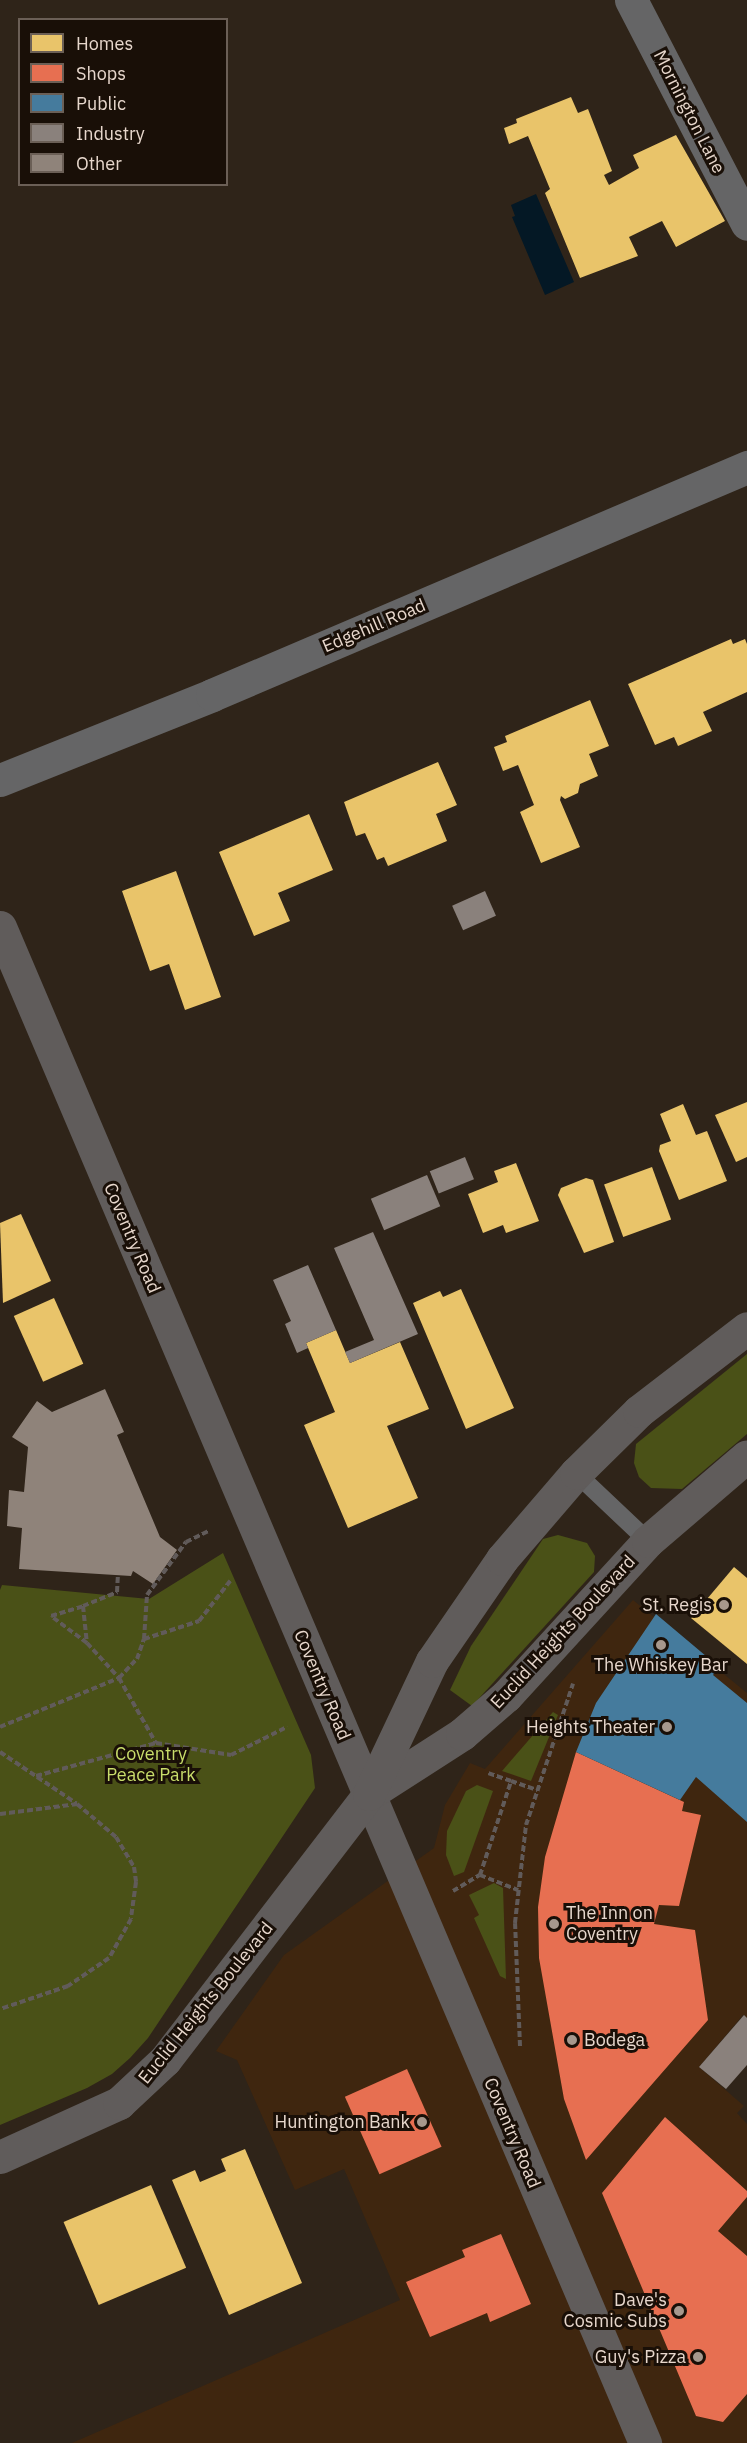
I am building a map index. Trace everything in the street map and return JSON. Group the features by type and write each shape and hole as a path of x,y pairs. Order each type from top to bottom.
{"main road":[{"name":"Coventry Road","path":"0,927 645,2443"},
{"name":"Euclid Heights Boulevard","path":"0,2157 98,2115 141,2086 165,2060 369,1794 432,1661 464,1611 502,1559 576,1473 639,1411 747,1328"},
{"name":"Euclid Heights Boulevard","path":"369,1794 462,1734 506,1696 648,1541 747,1456"}],"street":[{"name":"Mornington Lane","path":"631,0 747,224"},
{"name":"Edgehill Road","path":"0,780 212,695 747,467"}],"lane":[{"path":"576,1473 648,1541"}],"path":[{"path":"0,1727 118,1678 137,1659 144,1639 147,1595 186,1542 209,1531"},
{"path":"118,1575 117,1592 51,1616 87,1642 118,1678 156,1743"},
{"path":"144,1639 199,1620 230,1581"},
{"path":"83,1606 87,1642"},
{"path":"520,2046 515,1923 526,1825 573,1684"},
{"path":"36,1776 156,1743 231,1755 287,1727"},
{"path":"0,1752 77,1804 116,1837 134,1867 136,1903 131,1919 109,1958 85,1977 68,1986 0,2009"},
{"path":"488,1773 537,1790"},
{"path":"453,1891 480,1875 511,1781"},
{"path":"0,1814 77,1804"},
{"path":"480,1875 518,1890"}],"shaded area":[{"path":"633,1600 747,1693 747,2018 743,2015 699,2067 744,2106 737,2113 747,2124 747,2443 72,2443 400,2300 344,2169 295,2190 237,2060 216,2051 284,1955 434,1848 445,1805 470,1763 485,1769"}],"green space":[{"path":"747,1354 747,1434 682,1489 651,1488 639,1477 634,1463 636,1444"},
{"path":"558,1535 587,1543 595,1556 594,1572 472,1706 450,1690 471,1646 543,1539"},
{"name":"Coventry Peace Park","path":"223,1553 311,1755 315,1788 148,2038 130,2058 112,2074 87,2088 0,2125 0,1590 2,1585 149,1599"},
{"path":"553,1712 558,1715 531,1781 502,1771"},
{"path":"477,1785 493,1791 464,1872 454,1876 446,1855 447,1831 466,1791"},
{"path":"494,1883 503,1888 506,1979 500,1976 474,1918 479,1915 469,1895"}],"water":[{"path":"536,194 574,282 545,295 512,217 515,216 511,205"}],"building: Homes":[{"path":"571,97 578,113 588,109 612,171 604,175 609,185 639,168 633,155 676,135 725,221 676,247 662,221 629,237 638,256 580,278 545,193 550,189 528,136 509,144 504,128 517,123 516,119"},
{"path":"731,639 733,644 745,639 747,644 747,692 703,712 712,731 678,746 674,737 655,745 628,684"},
{"path":"590,700 609,746 589,754 598,776 580,784 578,793 565,799 561,796 560,800 580,847 541,863 520,812 534,805 518,765 503,771 494,747 507,742 505,736"},
{"path":"438,762 457,805 436,814 447,841 388,866 384,857 377,860 365,833 356,836 344,802"},
{"path":"309,814 333,870 278,893 290,921 254,936 219,852"},
{"path":"176,871 221,997 185,1010 169,964 150,971 122,891"},
{"path":"747,1102 747,1157 736,1162 715,1115"},
{"path":"683,1104 696,1135 707,1131 727,1181 679,1200 659,1151 660,1145 671,1141 660,1114"},
{"path":"516,1163 539,1221 506,1233 503,1225 483,1233 468,1194 498,1182 494,1171"},
{"path":"652,1167 671,1220 623,1237 604,1184"},
{"path":"586,1178 593,1180 614,1242 584,1253 558,1195 561,1188"},
{"path":"21,1214 51,1281 3,1303 0,1223"},
{"path":"461,1289 514,1408 466,1429 413,1303 440,1291 443,1297"},
{"path":"54,1298 83,1364 43,1382 14,1316"},
{"path":"336,1330 350,1363 400,1342 429,1409 387,1426 418,1498 348,1528 304,1425 335,1412 306,1343"},
{"name":"St. Regis","path":"734,1567 747,1578 747,1664 691,1618"},
{"path":"245,2149 302,2283 229,2315 172,2180 195,2170 200,2182 226,2171 221,2159"},
{"path":"151,2185 186,2268 99,2305 64,2222"}],"building: Shops":[{"path":"576,1752 684,1802 682,1811 701,1815 679,1906 659,1905 654,1924 695,1930 708,2020 586,2160 564,2099 539,1958 538,1907 545,1857"},
{"path":"407,2069 442,2147 379,2174 345,2097"},
{"path":"665,2117 747,2191 747,2197 718,2231 747,2256 747,2394 723,2422 696,2416 602,2193"},
{"path":"501,2234 531,2304 490,2322 487,2313 430,2337 406,2282 465,2257 462,2250"}],"building: Public":[{"name":"Heights Theater","path":"656,1614 719,1667 713,1675 747,1703 747,1822 696,1777 680,1800 576,1752 596,1703"}],"building: Industry":[{"path":"485,891 496,916 463,930 452,906"},
{"path":"465,1157 474,1179 439,1193 430,1171"},
{"path":"427,1175 440,1206 384,1230 371,1199"},
{"path":"373,1232 418,1334 350,1363 345,1352 374,1340 334,1248"},
{"path":"308,1265 336,1330 306,1343 308,1348 297,1353 285,1324 291,1321 273,1280"},
{"path":"744,2015 747,2018 747,2065 726,2089 699,2067"}],"building: Other":[{"path":"105,1389 124,1432 117,1435 160,1537 177,1550 153,1584 133,1571 131,1576 19,1569 22,1528 7,1526 9,1490 24,1492 28,1447 12,1437 37,1401 52,1412"}],"place":[{"name":"St. Regis","path":"724,1605"},
{"name":"The Whiskey Bar","path":"661,1645"},
{"name":"Heights Theater","path":"667,1727"},
{"name":"The Inn on Coventry","path":"554,1924"},
{"name":"Bodega","path":"572,2040"},
{"name":"Huntington Bank","path":"422,2122"},
{"name":"Dave's Cosmic Subs","path":"679,2311"},
{"name":"Guy's Pizza","path":"698,2357"}]}
